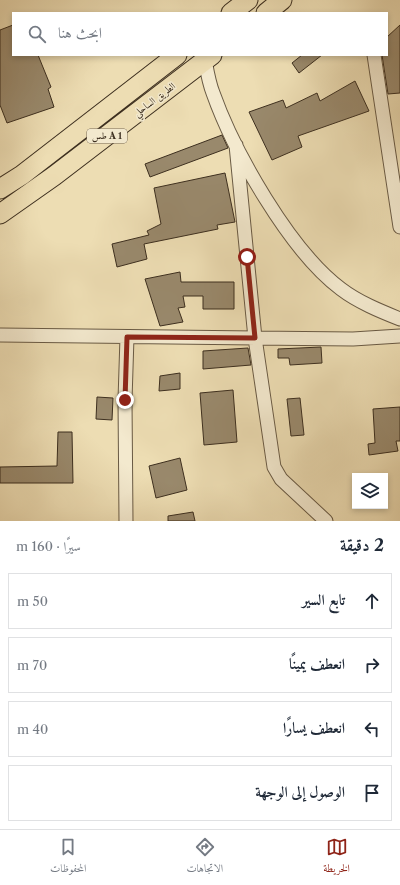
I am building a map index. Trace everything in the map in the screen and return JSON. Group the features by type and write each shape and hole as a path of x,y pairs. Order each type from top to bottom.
{"highway":[{"path":"232,12 248,0"},
{"path":"267,12 282,0"},
{"name":"الطريق الساحلي","path":"0,189 22,175 176,56"},
{"name":"الطريق الساحلي","path":"0,214 54,176 208,58"}],"street":[{"path":"374,56 400,227"},
{"path":"208,58 212,92 236,145 283,226 328,277 354,298 400,319"},
{"path":"236,145 255,338 261,371 265,415 274,467 281,479 326,521"},
{"path":"0,335 353,339 400,336"},
{"path":"126,521 125,400 127,337"}],"building":[{"path":"12,25 12,56 38,56 51,87 48,89 54,107 7,123 0,105 0,30"},
{"path":"400,25 400,93 388,94 382,56 388,56 388,36"},
{"path":"301,56 321,56 299,73 292,63"},
{"path":"355,81 369,111 298,136 302,147 272,160 249,112 283,100 286,108 317,93 320,101"},
{"path":"222,135 228,148 150,177 145,164"},
{"path":"225,173 235,222 217,225 218,229 144,244 147,259 117,267 112,244 149,235 147,231 161,224 154,188"},
{"path":"180,272 181,282 234,282 234,309 203,309 203,296 183,296 185,307 178,308 183,322 160,326 145,279"},
{"path":"321,347 322,363 290,365 289,358 278,358 278,349"},
{"path":"248,348 251,365 203,369 203,351"},
{"path":"180,373 180,389 159,391 160,376"},
{"path":"233,390 237,442 204,445 200,393"},
{"path":"97,397 113,398 112,420 96,419"},
{"path":"300,398 304,435 291,436 287,399"},
{"path":"400,407 400,441 396,441 398,451 369,455 368,444 375,443 373,409"},
{"path":"58,432 72,432 73,483 0,483 0,467 57,466"},
{"path":"180,458 187,490 156,498 149,466"},
{"path":"193,512 195,521 168,521 168,516"}],"route":[{"path":"125,400 127,337 255,338 247,257"}]}
